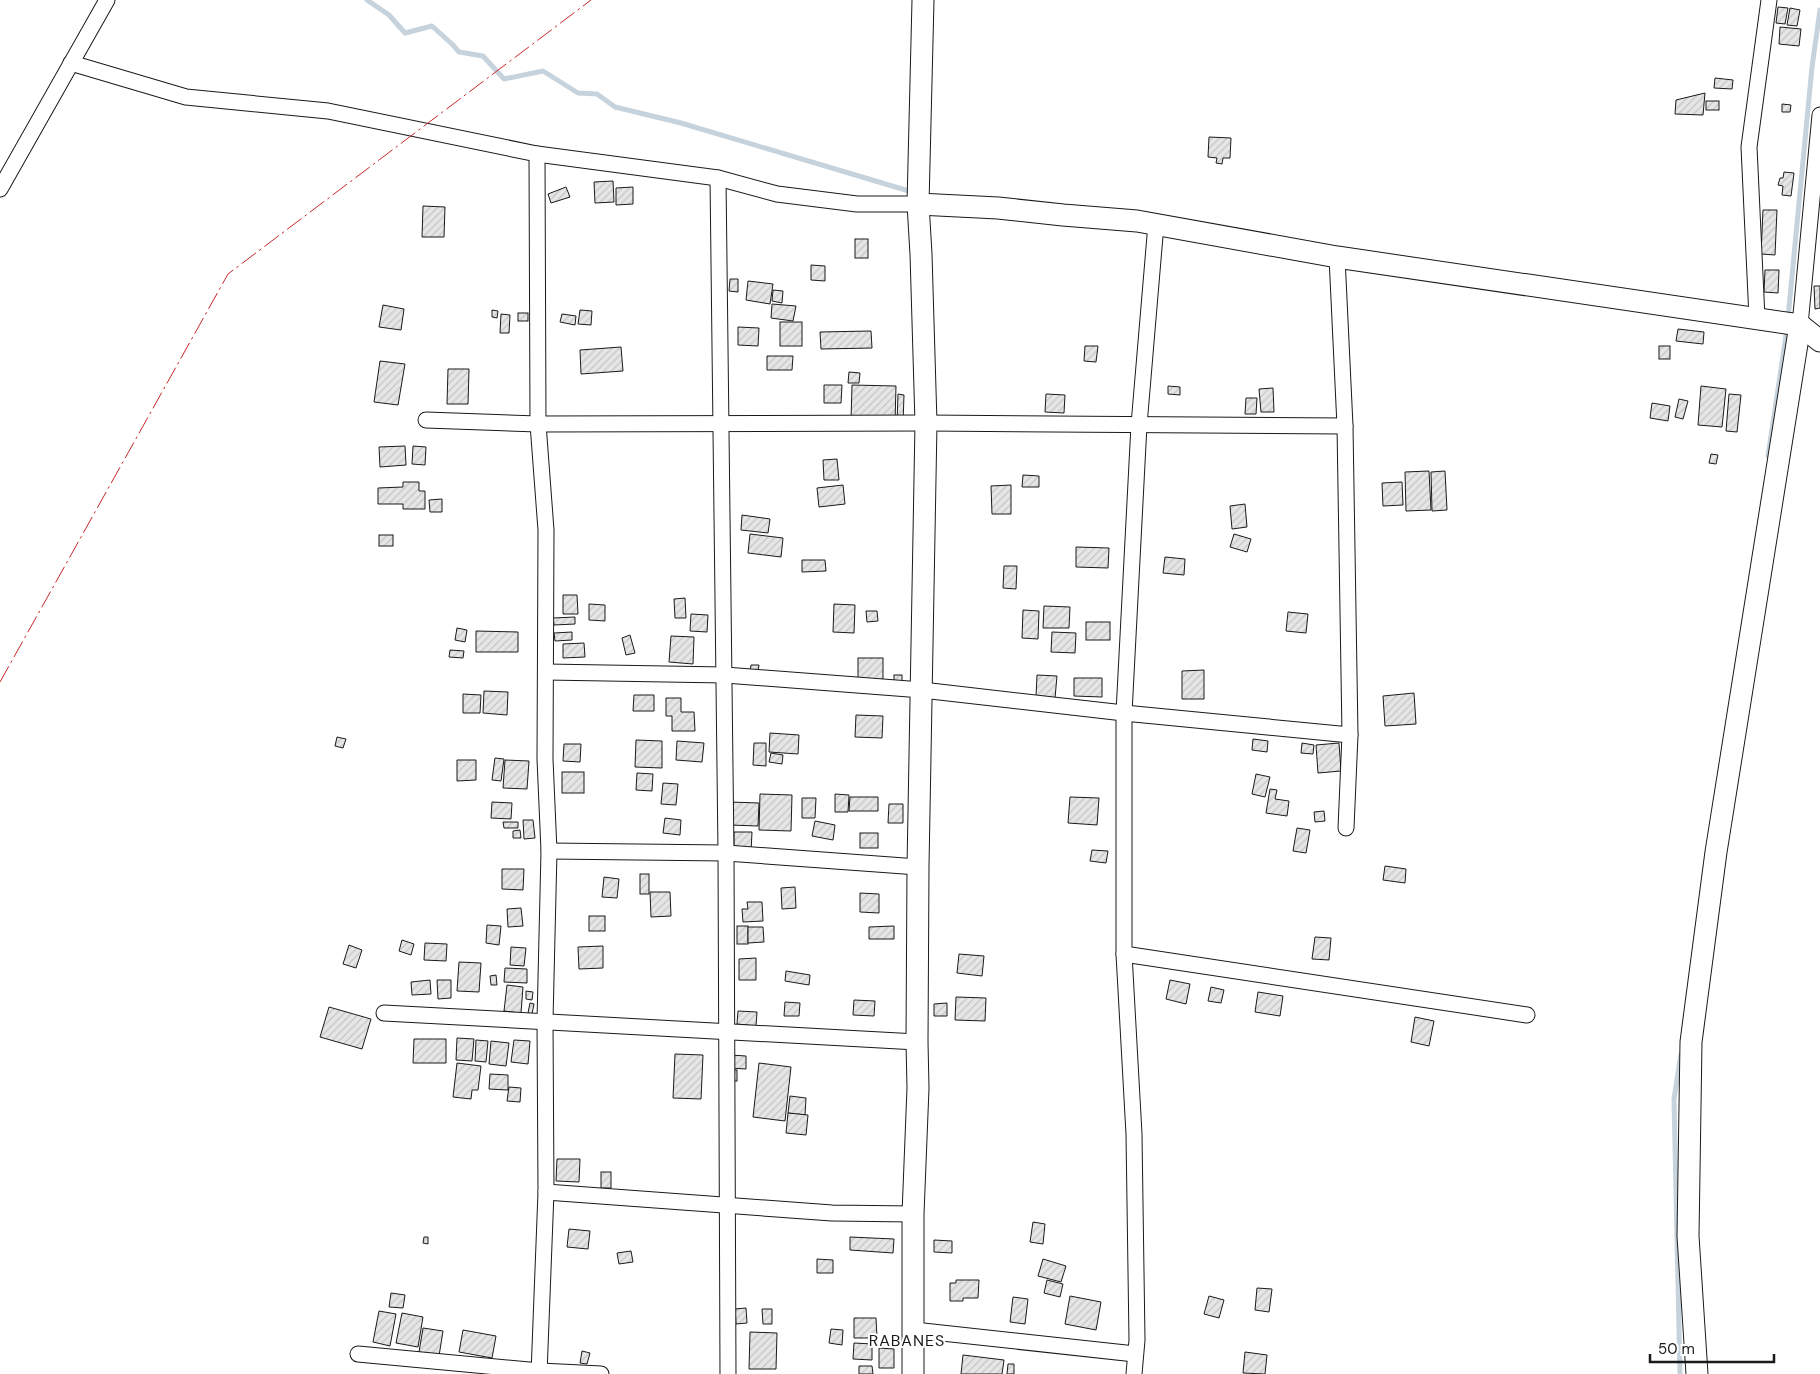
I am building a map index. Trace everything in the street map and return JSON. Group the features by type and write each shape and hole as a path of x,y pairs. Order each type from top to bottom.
{"street":[{"path":"0,189 107,0"},
{"path":"913,1374 913,1214 918,1088 916,1042 918,867 926,423 918,204 924,0"},
{"path":"1767,320 1750,147 1769,0"},
{"path":"71,63 186,97 328,112 537,154 718,178 777,194 857,204 918,204 998,208 1137,221 1337,257 1799,324 1820,341"},
{"path":"1697,1374 1688,1236 1691,1042 1716,852 1799,324 1820,115"},
{"path":"537,154 538,424 546,530 545,759 549,851 545,1021 546,1192 539,1373"},
{"path":"718,178 725,675 728,1374"},
{"path":"1134,1374 1137,1340 1134,1134 1124,954 1124,714 1139,425 1156,224"},
{"path":"1337,257 1345,426 1350,734 1346,828"},
{"path":"426,420 538,424 926,423 1345,426"},
{"path":"546,672 725,675 922,690 1124,714 1350,734"},
{"path":"549,851 726,853 918,867"},
{"path":"1124,954 1527,1015"},
{"path":"384,1013 916,1042"},
{"path":"546,1192 832,1213 913,1214"},
{"path":"914,1330 1135,1354"},
{"path":"358,1354 539,1373 601,1374"}],"building":[{"path":"1778,7 1788,8 1785,24 1776,23"},
{"path":"1790,8 1800,10 1797,26 1787,25"},
{"path":"1780,27 1801,29 1799,46 1779,44"},
{"path":"1715,78 1733,80 1732,89 1714,88"},
{"path":"1705,93 1703,115 1675,114 1676,100"},
{"path":"1706,101 1719,101 1719,110 1706,110"},
{"path":"1782,104 1791,105 1790,112 1782,112"},
{"path":"1209,137 1231,138 1230,158 1223,158 1222,164 1216,163 1217,158 1208,157"},
{"path":"1784,172 1794,173 1791,196 1782,195 1783,186 1778,185 1780,178 1783,178"},
{"path":"613,181 614,202 595,203 594,182"},
{"path":"566,187 570,197 551,203 548,194"},
{"path":"633,187 633,204 616,205 616,188"},
{"path":"423,206 445,207 444,237 422,237"},
{"path":"1763,210 1777,210 1775,255 1761,254"},
{"path":"855,239 868,239 868,258 855,258"},
{"path":"811,265 825,266 825,281 811,280"},
{"path":"1765,270 1779,270 1778,293 1764,292"},
{"path":"730,279 738,279 738,292 729,291"},
{"path":"748,281 773,284 770,304 746,300"},
{"path":"1814,286 1820,286 1820,308 1815,309"},
{"path":"773,290 783,291 782,303 772,301"},
{"path":"772,304 796,306 793,321 771,318"},
{"path":"383,305 404,309 401,330 379,327"},
{"path":"492,310 498,311 497,318 492,317"},
{"path":"580,310 592,311 591,325 578,324"},
{"path":"518,313 528,313 528,321 518,321"},
{"path":"501,314 510,315 509,333 500,333"},
{"path":"562,314 576,316 575,325 560,322"},
{"path":"780,322 802,322 802,346 780,346"},
{"path":"738,327 759,328 758,346 738,345"},
{"path":"1678,329 1704,332 1703,344 1676,341"},
{"path":"871,331 872,348 821,349 820,332"},
{"path":"1085,346 1098,346 1096,362 1084,361"},
{"path":"1659,346 1670,346 1670,359 1659,359"},
{"path":"621,347 623,371 581,374 580,350"},
{"path":"767,356 793,356 792,370 767,370"},
{"path":"380,361 405,364 398,405 374,402"},
{"path":"448,369 469,369 468,404 447,404"},
{"path":"849,372 860,373 859,383 848,383"},
{"path":"824,385 842,385 841,403 824,403"},
{"path":"852,385 896,386 895,422 851,421"},
{"path":"1168,386 1180,387 1180,395 1168,394"},
{"path":"1701,386 1726,389 1722,427 1698,425"},
{"path":"1273,388 1274,412 1261,412 1259,389"},
{"path":"898,394 904,395 903,423 897,423"},
{"path":"1046,394 1065,395 1064,413 1045,412"},
{"path":"1729,394 1741,395 1737,432 1726,431"},
{"path":"1246,398 1257,398 1256,414 1245,414"},
{"path":"1679,399 1688,401 1683,419 1675,417"},
{"path":"1652,403 1670,406 1668,421 1650,418"},
{"path":"405,446 406,465 380,467 379,447"},
{"path":"413,446 426,447 425,465 412,464"},
{"path":"1711,454 1718,455 1716,464 1709,463"},
{"path":"837,459 839,480 824,480 823,460"},
{"path":"1429,471 1431,510 1406,511 1405,472"},
{"path":"1445,471 1447,510 1432,511 1431,472"},
{"path":"1023,475 1039,476 1039,487 1022,487"},
{"path":"403,482 419,482 419,491 425,491 425,509 403,509 403,504 378,504 378,488 403,487"},
{"path":"1402,482 1403,505 1383,506 1382,483"},
{"path":"843,485 845,504 819,507 817,488"},
{"path":"1011,485 1011,514 992,514 991,486"},
{"path":"442,499 442,512 430,512 429,500"},
{"path":"1245,504 1247,527 1232,529 1230,506"},
{"path":"742,515 770,519 768,533 741,530"},
{"path":"750,534 783,538 781,557 748,553"},
{"path":"1234,534 1251,539 1247,552 1230,547"},
{"path":"379,535 393,535 393,546 379,546"},
{"path":"1076,547 1109,548 1108,568 1076,567"},
{"path":"1165,557 1185,559 1184,575 1163,573"},
{"path":"802,560 825,560 826,571 802,572"},
{"path":"1004,566 1017,566 1016,589 1003,588"},
{"path":"563,595 577,595 578,614 563,614"},
{"path":"685,598 686,618 675,618 674,599"},
{"path":"589,604 605,605 605,621 589,620"},
{"path":"834,604 855,605 854,633 833,632"},
{"path":"1044,606 1070,607 1069,628 1043,628"},
{"path":"1023,610 1039,611 1038,639 1022,638"},
{"path":"866,611 877,611 878,621 867,622"},
{"path":"1288,612 1308,614 1306,633 1286,631"},
{"path":"691,614 708,615 707,632 690,631"},
{"path":"575,617 575,624 554,625 553,618"},
{"path":"1086,622 1110,622 1110,640 1086,640"},
{"path":"457,628 467,630 465,642 455,640"},
{"path":"476,631 518,632 518,652 476,652"},
{"path":"572,632 572,640 555,641 554,633"},
{"path":"1052,632 1076,633 1075,653 1051,652"},
{"path":"630,635 635,653 626,655 622,638"},
{"path":"671,636 694,637 693,664 669,662"},
{"path":"584,643 585,657 563,658 563,644"},
{"path":"450,650 464,651 463,658 449,657"},
{"path":"858,658 883,658 883,680 858,680"},
{"path":"751,665 759,665 758,672 750,671"},
{"path":"1204,670 1204,699 1182,699 1182,671"},
{"path":"894,675 902,675 902,686 894,686"},
{"path":"1037,675 1057,676 1055,698 1036,697"},
{"path":"1074,678 1102,678 1102,697 1074,696"},
{"path":"484,691 508,692 507,715 483,713"},
{"path":"1414,693 1416,724 1385,726 1383,696"},
{"path":"463,694 481,695 480,713 463,713"},
{"path":"634,695 654,695 654,711 633,711"},
{"path":"666,698 681,698 681,712 694,712 695,731 672,731 672,716 666,716"},
{"path":"856,715 883,716 882,738 855,737"},
{"path":"770,733 799,735 798,754 769,752"},
{"path":"337,737 346,739 343,748 335,746"},
{"path":"1253,739 1268,741 1267,752 1252,750"},
{"path":"636,740 662,741 662,768 635,767"},
{"path":"677,741 704,743 702,762 676,760"},
{"path":"754,743 766,743 766,766 753,765"},
{"path":"1302,743 1314,745 1313,754 1301,753"},
{"path":"1339,743 1341,771 1318,773 1316,745"},
{"path":"564,744 581,744 580,762 563,761"},
{"path":"771,753 783,755 782,764 769,762"},
{"path":"495,758 504,759 501,781 492,780"},
{"path":"457,760 476,760 476,780 457,781"},
{"path":"505,760 529,761 527,789 503,788"},
{"path":"562,772 584,772 584,793 562,793"},
{"path":"637,773 653,774 652,791 636,790"},
{"path":"1256,774 1270,777 1265,797 1252,794"},
{"path":"663,783 678,784 676,805 661,804"},
{"path":"1270,789 1277,790 1275,799 1289,801 1287,816 1266,813"},
{"path":"760,794 792,795 791,831 759,830"},
{"path":"835,794 849,795 848,812 835,812"},
{"path":"850,797 878,797 878,811 849,811"},
{"path":"1070,797 1099,798 1097,825 1068,823"},
{"path":"802,798 816,798 815,818 802,818"},
{"path":"492,802 512,803 511,819 491,818"},
{"path":"730,802 759,803 758,826 730,825"},
{"path":"889,804 903,804 903,823 888,823"},
{"path":"1324,811 1325,821 1315,822 1314,812"},
{"path":"665,818 681,820 680,835 663,833"},
{"path":"523,820 533,820 535,838 524,839"},
{"path":"815,821 835,825 833,840 812,836"},
{"path":"503,822 518,822 518,828 504,828"},
{"path":"1297,828 1310,830 1306,853 1293,851"},
{"path":"520,830 521,838 513,838 513,831"},
{"path":"734,832 752,832 751,852 734,852"},
{"path":"860,833 878,833 878,848 860,848"},
{"path":"1092,850 1108,851 1106,863 1090,861"},
{"path":"1385,866 1406,869 1405,883 1383,880"},
{"path":"502,869 524,869 523,890 502,889"},
{"path":"640,874 649,874 649,894 640,894"},
{"path":"604,877 619,879 617,898 602,897"},
{"path":"795,887 796,908 782,909 781,888"},
{"path":"650,892 670,892 671,916 651,917"},
{"path":"860,893 879,894 879,913 860,912"},
{"path":"747,902 762,902 763,921 743,922 742,909 748,909"},
{"path":"521,908 523,926 508,927 507,909"},
{"path":"589,916 605,916 605,931 589,931"},
{"path":"487,925 501,926 499,945 486,943"},
{"path":"737,926 748,926 748,944 737,944"},
{"path":"894,926 894,939 869,939 869,927"},
{"path":"748,927 763,927 764,942 748,943"},
{"path":"1315,937 1331,938 1329,960 1312,959"},
{"path":"402,940 414,944 411,955 399,951"},
{"path":"425,943 447,944 446,961 424,960"},
{"path":"349,945 362,950 356,968 343,964"},
{"path":"603,946 603,968 579,969 578,947"},
{"path":"511,947 526,948 524,966 510,965"},
{"path":"959,954 984,956 982,976 957,973"},
{"path":"756,958 756,980 739,980 739,959"},
{"path":"459,962 481,963 479,992 457,991"},
{"path":"505,968 527,969 527,983 504,982"},
{"path":"786,971 810,975 809,985 785,981"},
{"path":"496,975 497,985 491,985 490,976"},
{"path":"430,980 431,994 412,995 411,982"},
{"path":"437,980 451,980 451,998 438,999"},
{"path":"1170,980 1190,984 1186,1004 1166,999"},
{"path":"507,985 523,987 521,1013 504,1011"},
{"path":"1211,987 1224,990 1221,1003 1208,1001"},
{"path":"526,991 533,992 532,1000 526,999"},
{"path":"1258,992 1283,996 1280,1016 1255,1012"},
{"path":"956,997 986,998 985,1021 955,1020"},
{"path":"854,1000 875,1001 874,1016 853,1015"},
{"path":"785,1002 800,1003 799,1016 784,1016"},
{"path":"530,1003 534,1004 532,1014 528,1013"},
{"path":"947,1003 947,1016 934,1016 934,1004"},
{"path":"329,1007 371,1019 362,1049 320,1037"},
{"path":"738,1011 757,1012 756,1026 737,1024"},
{"path":"1415,1017 1434,1021 1429,1046 1411,1042"},
{"path":"457,1038 474,1039 472,1061 456,1060"},
{"path":"414,1039 446,1039 446,1063 413,1063"},
{"path":"476,1040 488,1041 486,1062 475,1061"},
{"path":"514,1040 530,1041 528,1064 511,1062"},
{"path":"491,1041 509,1043 506,1066 489,1064"},
{"path":"675,1054 703,1055 701,1099 673,1098"},
{"path":"730,1055 746,1056 746,1069 730,1068"},
{"path":"457,1063 481,1066 478,1090 472,1090 471,1099 453,1097"},
{"path":"759,1063 791,1067 785,1121 753,1117"},
{"path":"731,1070 737,1070 737,1081 731,1081"},
{"path":"490,1074 508,1075 508,1090 489,1089"},
{"path":"509,1087 521,1088 520,1102 507,1101"},
{"path":"790,1096 806,1098 805,1115 788,1113"},
{"path":"788,1113 808,1115 806,1135 786,1133"},
{"path":"557,1159 580,1159 579,1182 556,1181"},
{"path":"601,1172 611,1172 611,1188 601,1188"},
{"path":"1033,1222 1045,1224 1043,1244 1030,1242"},
{"path":"569,1229 590,1231 588,1249 567,1247"},
{"path":"424,1237 428,1237 428,1244 423,1243"},
{"path":"850,1237 894,1239 893,1253 850,1250"},
{"path":"934,1240 952,1241 952,1253 934,1252"},
{"path":"631,1251 633,1262 619,1264 617,1253"},
{"path":"817,1259 833,1260 833,1273 817,1273"},
{"path":"1043,1259 1066,1266 1061,1282 1038,1276"},
{"path":"956,1280 979,1280 978,1298 963,1298 963,1301 950,1301 950,1283 956,1283"},
{"path":"1047,1280 1063,1284 1060,1297 1044,1293"},
{"path":"1257,1288 1272,1289 1269,1312 1255,1310"},
{"path":"391,1293 405,1295 403,1308 389,1307"},
{"path":"1070,1296 1101,1302 1096,1330 1065,1324"},
{"path":"1209,1296 1224,1300 1219,1318 1204,1314"},
{"path":"1013,1297 1028,1299 1025,1324 1010,1322"},
{"path":"746,1308 747,1323 736,1324 735,1309"},
{"path":"762,1309 772,1309 772,1324 763,1324"},
{"path":"379,1311 396,1314 390,1346 373,1342"},
{"path":"402,1313 423,1317 418,1347 396,1343"},
{"path":"854,1318 876,1318 877,1338 854,1338"},
{"path":"423,1328 443,1331 439,1356 419,1352"},
{"path":"831,1329 843,1330 842,1345 829,1343"},
{"path":"463,1330 496,1336 492,1358 459,1352"},
{"path":"750,1332 777,1333 776,1369 749,1369"},
{"path":"854,1343 872,1344 872,1360 853,1359"},
{"path":"879,1348 894,1349 894,1368 879,1368"},
{"path":"582,1351 590,1353 587,1364 580,1363"},
{"path":"1245,1352 1267,1355 1265,1374 1243,1373"},
{"path":"963,1355 1004,1360 1002,1374 961,1374"},
{"path":"1008,1364 1014,1364 1014,1374 1007,1374"},
{"path":"859,1366 872,1366 873,1374 859,1374"}],"waterway":[{"path":"367,0 389,15 405,33 432,26 459,52 483,56 504,79 543,71 578,93 597,94 615,107 681,123 909,191"},
{"path":"1788,318 1812,67 1820,10"},
{"path":"1768,456 1787,329"},
{"path":"1680,1374 1674,1099 1681,1054"}],"power":[{"path":"0,682 228,274 591,0"}],"district":[{"name":"RABANES","path":"907,1340"}]}
